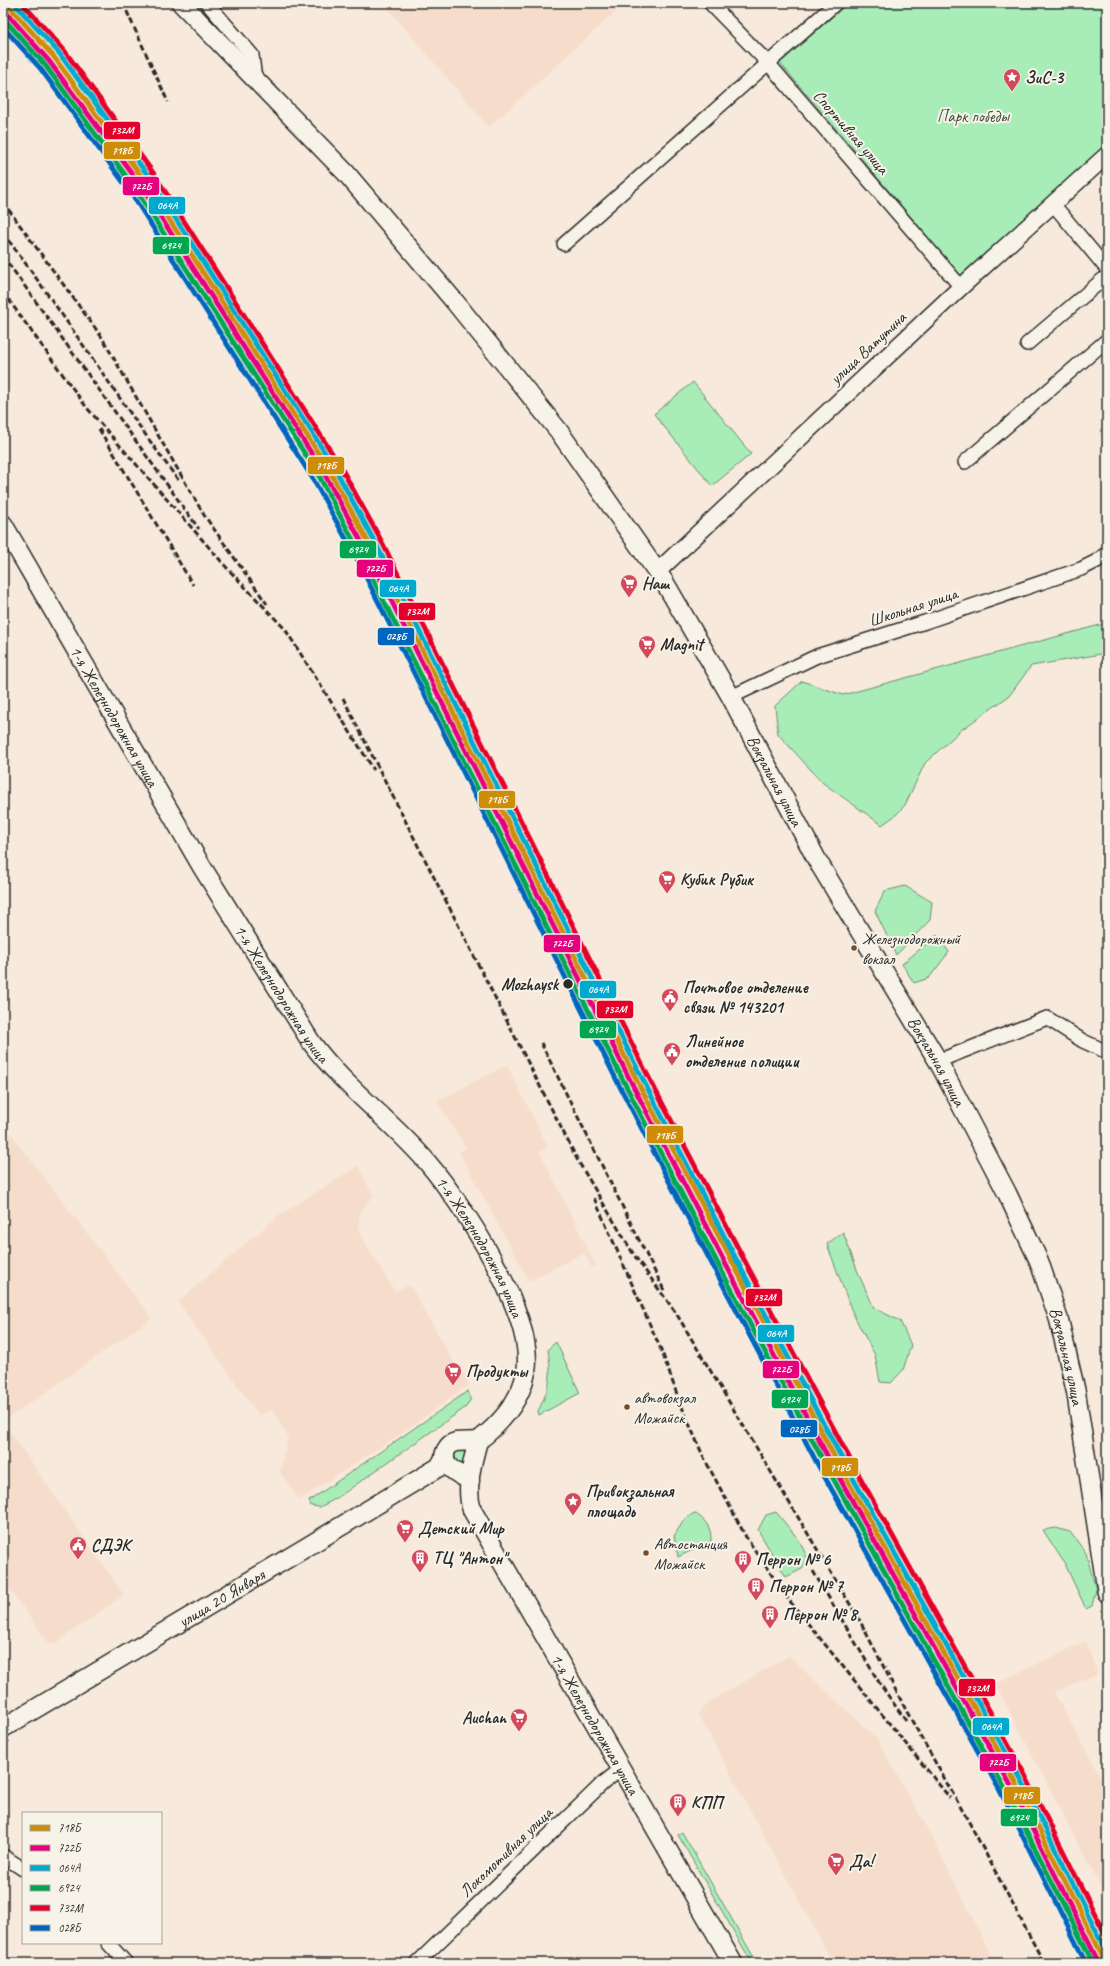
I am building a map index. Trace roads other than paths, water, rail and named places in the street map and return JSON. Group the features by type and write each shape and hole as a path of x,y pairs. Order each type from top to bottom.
{"main road":[{"name":"Вокзальная улица","path":"181,3 346,173 455,302 558,430 658,571 731,697 817,860 938,1061 1007,1193 1049,1288 1059,1320 1076,1392 1107,1593"},
{"name":"1-я Железнодорожная улица","path":"3,524 202,867 311,1042 330,1066 396,1129 426,1161 476,1232 492,1261 521,1327 526,1354 526,1371 519,1392 508,1411 472,1450 469,1495 472,1510 733,1963"},
{"path":"456,1442 472,1450 464,1470 445,1464 450,1445 456,1442"},
{"path":"445,1464 470,1481"},
{"name":"улица 20 Января","path":"3,1728 445,1464"}],"street":[{"path":"207,3 252,55 255,80"},
{"name":"Спортивная улица","path":"710,3 768,63 961,287"},
{"path":"564,244 836,3"},
{"name":"улица Ватутина","path":"658,571 961,287 1107,155"},
{"path":"1053,204 1107,269"},
{"path":"1028,344 1107,276"},
{"path":"965,462 1107,340"},
{"name":"Школьная улица","path":"731,697 817,656 925,622 1081,569 1097,561 1107,553"},
{"path":"938,1061 1047,1018 1082,1041 1107,1052"},
{"name":"Локомотивная улица","path":"417,1963 602,1784 621,1769"},
{"path":"3,1856 22,1868"},
{"path":"109,1944 126,1963"}],"railway":[{"path":"123,3 168,102"},
{"path":"3,202 101,336 204,515 267,604"},
{"path":"3,233 179,481"},
{"path":"3,256 199,529"},
{"path":"3,292 87,408 227,568 285,629 374,770"},
{"path":"99,429 193,585"},
{"path":"343,698 578,1161 634,1255 676,1313 860,1621 907,1712 970,1824 1044,1963"},
{"path":"541,1043 664,1290"},
{"path":"594,1198 662,1352 679,1400 703,1456 746,1537 788,1599 950,1798"},
{"path":"813,1571 880,1684 906,1721"}],"place":[{"name":"ЗиС-3","path":"1012,92"},
{"name":"Наш","path":"629,598"},
{"name":"Magnit","path":"647,659"},
{"name":"Кубик Рубик","path":"667,894"},
{"name":"Железнодорожный вокзал","path":"854,948"},
{"name":"Mozhaysk","path":"568,984"},
{"name":"Почтовое отделение связи № 143201","path":"670,1012"},
{"name":"Линейное отделение полиции","path":"672,1066"},
{"name":"Продукты","path":"453,1386"},
{"name":"автовокзал Можайск","path":"627,1407"},
{"name":"Привокзальная площадь","path":"573,1516"},
{"name":"Детский Мир","path":"405,1543"},
{"name":"Автостанция Можайск","path":"646,1553"},
{"name":"СДЭК","path":"78,1560"},
{"name":"ТЦ \"Антон\"","path":"420,1573"},
{"name":"Перрон № 6","path":"743,1574"},
{"name":"Перрон № 7","path":"756,1601"},
{"name":"Перрон № 8","path":"770,1629"},
{"name":"Auchan","path":"519,1732"},
{"name":"КПП","path":"678,1817"},
{"name":"Да!","path":"836,1876"}],"park label":[{"name":"Парк победы","path":"973,116"}]}
